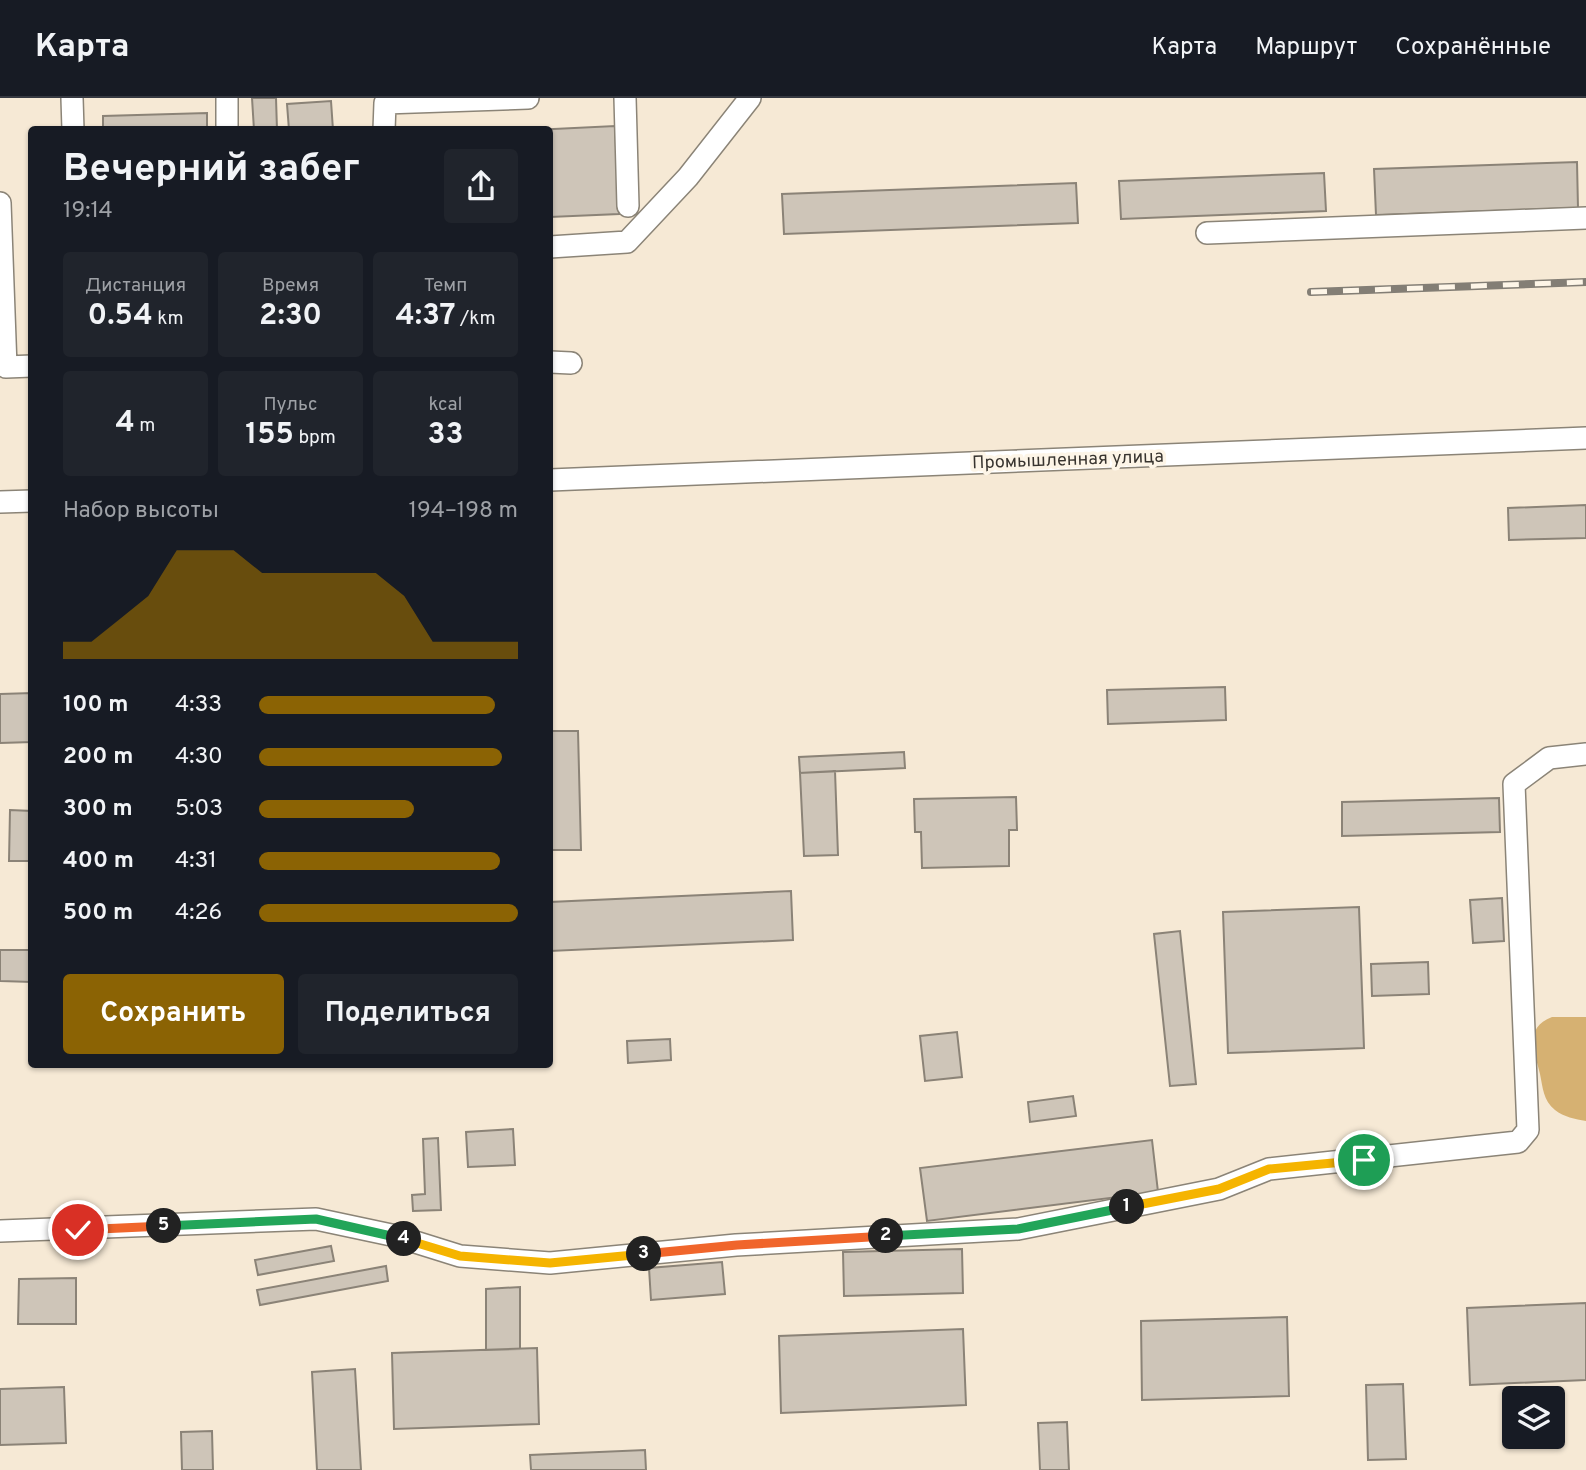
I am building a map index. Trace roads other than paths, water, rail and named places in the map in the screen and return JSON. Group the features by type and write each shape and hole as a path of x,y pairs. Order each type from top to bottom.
{"street":[{"path":"72,98 73,126"},
{"path":"227,98 227,126"},
{"path":"384,126 384,103 528,98"},
{"path":"625,98 628,206"},
{"path":"553,247 626,242 688,177 750,98"},
{"path":"0,203 3,367 28,366"},
{"path":"1208,233 1586,218"},
{"name":"Промышленная улица","path":"553,480 1586,438"},
{"path":"0,502 28,501"},
{"path":"0,1231 316,1219 396,1237 460,1256 550,1263 737,1245 1018,1229 1219,1189 1269,1169 1518,1142 1528,1130 1514,784 1549,758 1586,754"}],"railway":[{"path":"1311,292 1586,282"}]}
